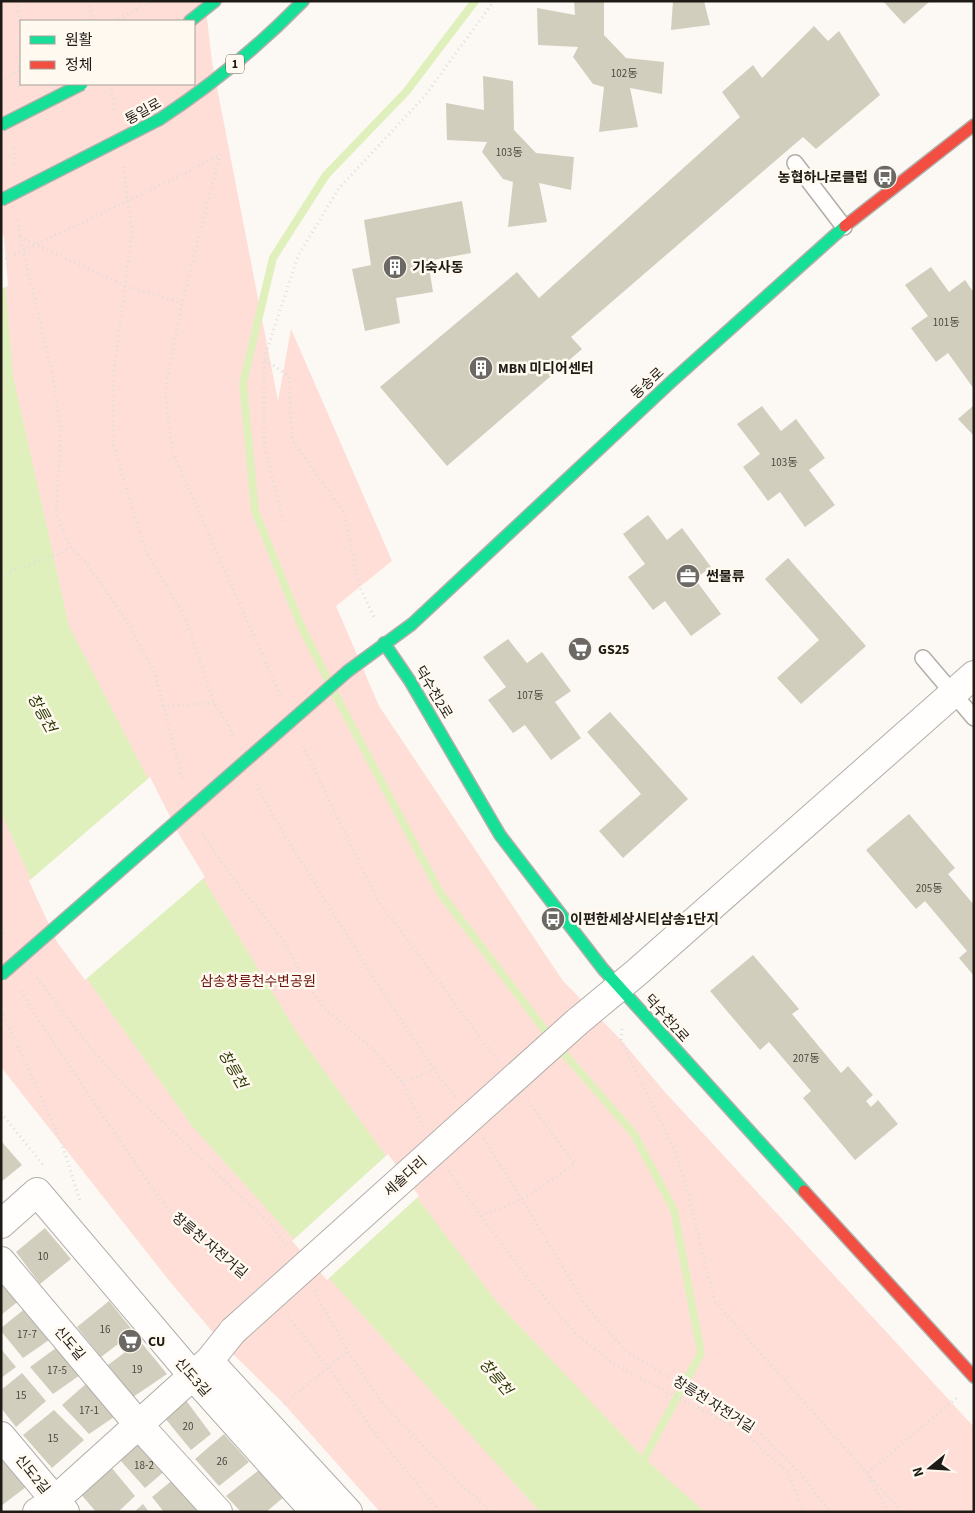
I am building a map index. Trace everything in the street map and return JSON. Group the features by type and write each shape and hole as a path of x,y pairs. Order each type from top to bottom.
{"main road":[{"path":"191,20 215,1"},
{"name":"통일로","path":"1,200 160,119 194,97 277,28 303,1"},
{"path":"1,125 80,85"},
{"name":"동송로","path":"1,975 348,671 412,624 672,381 844,227 974,125"},
{"name":"덕수천2로","path":"384,643 410,681 500,835 565,920 618,986 974,1378"}],"street":[{"name":"세솔다리","path":"201,1369 233,1331 577,1022 974,675"},
{"name":"신도3길","path":"1,1224 37,1192 201,1369 315,1512"},
{"name":"신도길","path":"1,1262 138,1424 218,1512"},
{"name":"신도3길","path":"201,1369 267,1424 348,1512"},
{"path":"52,1508 138,1424 201,1369"},
{"name":"신도2길","path":"1,1436 52,1508"}],"lane":[{"path":"794,163 844,227"},
{"path":"923,658 974,718"}],"path":[{"path":"17,1 20,26"},
{"path":"88,1 93,20"},
{"path":"116,20 153,1"},
{"path":"283,522 264,444 264,360 298,256 338,188 424,98 494,1"},
{"path":"1,81 20,71"},
{"path":"1,261 172,180 220,154"},
{"path":"20,237 125,286 182,303"},
{"path":"264,360 289,376 292,440 344,513 359,585 374,617"},
{"path":"52,372 61,431 56,514 70,547 86,562 128,622 155,674 183,783"},
{"path":"1,575 64,552 70,547"},
{"path":"163,706 214,703"},
{"path":"201,832 226,869 284,941 306,984 328,1012 374,1050 403,1083 426,1134"},
{"path":"1,929 10,942"},
{"path":"36,978 84,1040 121,1082 273,1227 290,1250"},
{"name":"창릉천 자전거길","path":"21,990 39,1021 157,1196 182,1224 222,1259 244,1273 256,1285"},
{"path":"1,1010 61,1141 83,1210"},
{"path":"622,1026 621,1040 673,1147 679,1164 715,1302 902,1512"},
{"path":"403,1083 434,1069"},
{"path":"447,1167 527,1277 576,1334 615,1365 743,1431 787,1472 804,1512"},
{"path":"481,1216 522,1199"},
{"path":"310,1283 348,1351 383,1404 458,1482 492,1512"},
{"path":"288,1316 329,1368 371,1428 440,1512"},
{"path":"267,1424 284,1404 348,1351"},
{"name":"창릉천 자전거길","path":"628,1353 750,1423 799,1472 831,1512"},
{"path":"867,1473 961,1394"},
{"path":"867,1473 888,1512"}],"green space":[{"name":"삼송창릉천수변공원","path":"1,1 205,1 212,62 278,401 291,329 392,561 336,606 379,706 563,981 621,1040 664,1091 974,1427 974,1512 380,1512 284,1404 223,1344 171,1283 1,1067"}],"water":[{"name":"창릉천","path":"1,236 13,376 69,626 178,837 299,1036 402,1178 497,1302 645,1459 705,1512 540,1512 192,1126 77,965 39,898 1,812"}],"pier":[{"path":"1,233 4,236 8,286 1,289"},
{"path":"150,777 180,836 205,877 85,980 57,942 29,881"},
{"path":"388,1154 419,1196 327,1280 292,1241"}],"building":[{"path":"574,1 604,1 604,35 626,58 664,62 662,94 630,88 638,127 599,132 604,87 593,84 573,57 578,47 538,45 537,8 575,15"},
{"path":"673,1 704,1 710,25 671,30"},
{"path":"883,1 930,1 904,24"},
{"path":"814,26 828,41 839,31 880,95 816,149 803,137 571,337 582,349 447,466 380,387 517,272 539,298 740,117 722,92 753,65 762,78"},
{"path":"483,76 513,81 514,130 536,153 574,157 571,190 539,183 547,222 508,227 513,182 503,179 482,152 487,142 447,140 446,103 484,110"},
{"name":"기숙사동","path":"462,201 471,253 428,261 433,292 396,298 400,323 365,331 352,269 371,265 364,220"},
{"path":"931,267 949,292 965,280 974,293 974,389 948,353 936,362 911,328 928,316 905,285"},
{"path":"974,405 974,436 958,419"},
{"path":"762,406 781,431 796,419 825,458 809,470 835,505 805,527 780,492 768,501 743,467 760,454 737,424"},
{"path":"648,515 667,540 682,528 711,567 695,579 721,614 691,636 665,601 653,610 628,577 645,564 623,534"},
{"path":"788,558 866,646 801,704 777,678 819,640 765,579"},
{"path":"508,639 527,663 542,652 571,691 555,702 581,738 551,760 525,725 513,733 488,700 506,687 483,657"},
{"path":"610,712 688,799 623,858 599,831 641,794 587,732"},
{"path":"909,814 955,868 948,874 974,905 974,976 959,958 967,951 925,901 916,909 866,850"},
{"path":"753,955 799,1009 792,1014 841,1073 848,1066 873,1095 866,1101 871,1107 878,1100 898,1124 855,1160 803,1098 811,1091 769,1042 760,1050 710,991"},
{"path":"1,1141 22,1165 1,1182"},
{"path":"45,1228 71,1259 40,1284 16,1252"},
{"path":"1,1275 20,1300 1,1315"},
{"path":"109,1301 134,1332 101,1357 77,1327"},
{"path":"27,1307 52,1338 23,1358 1,1331 1,1328"},
{"path":"140,1341 167,1374 133,1397 108,1365"},
{"path":"60,1345 83,1373 53,1394 30,1367"},
{"path":"1,1349 16,1367 1,1378"},
{"path":"22,1373 46,1401 16,1427 1,1408 1,1390"},
{"path":"88,1382 117,1415 89,1434 62,1405"},
{"path":"185,1399 211,1434 191,1450 164,1417"},
{"path":"54,1410 84,1440 52,1468 23,1435"},
{"path":"224,1434 249,1462 219,1486 195,1459"},
{"path":"143,1441 167,1469 145,1488 120,1460"},
{"path":"1,1453 30,1484 1,1506"},
{"path":"111,1467 135,1496 118,1512 96,1512 80,1493"},
{"path":"259,1470 284,1497 266,1512 241,1512 226,1496"},
{"path":"175,1478 202,1507 194,1512 164,1512 152,1497"},
{"path":"143,1504 149,1512 134,1512"}],"waterway":[{"path":"475,1 406,92 326,175 273,258 243,383 255,511 301,626 441,894 554,1042 634,1134 674,1210 701,1353 640,1466"}],"traffic: fast":[{"path":"191,20 215,1"},
{"path":"160,119 198,93 234,64 303,1"},
{"path":"1,125 80,85"},
{"path":"1,200 160,119"},
{"path":"348,671 412,624 672,381 845,226"},
{"path":"384,643 410,681 500,835 603,969 804,1191"},
{"path":"1,975 348,671"}],"traffic: jam":[{"path":"845,226 974,125"},
{"path":"804,1191 974,1377"}],"place":[{"name":"농협하나로클럽","path":"885,177"},
{"name":"기숙사동","path":"395,267"},
{"name":"MBN 미디어센터","path":"481,368"},
{"name":"썬물류","path":"688,576"},
{"name":"GS25","path":"580,649"},
{"name":"이편한세상시티삼송1단지","path":"553,919"},
{"name":"CU","path":"130,1341"}]}
